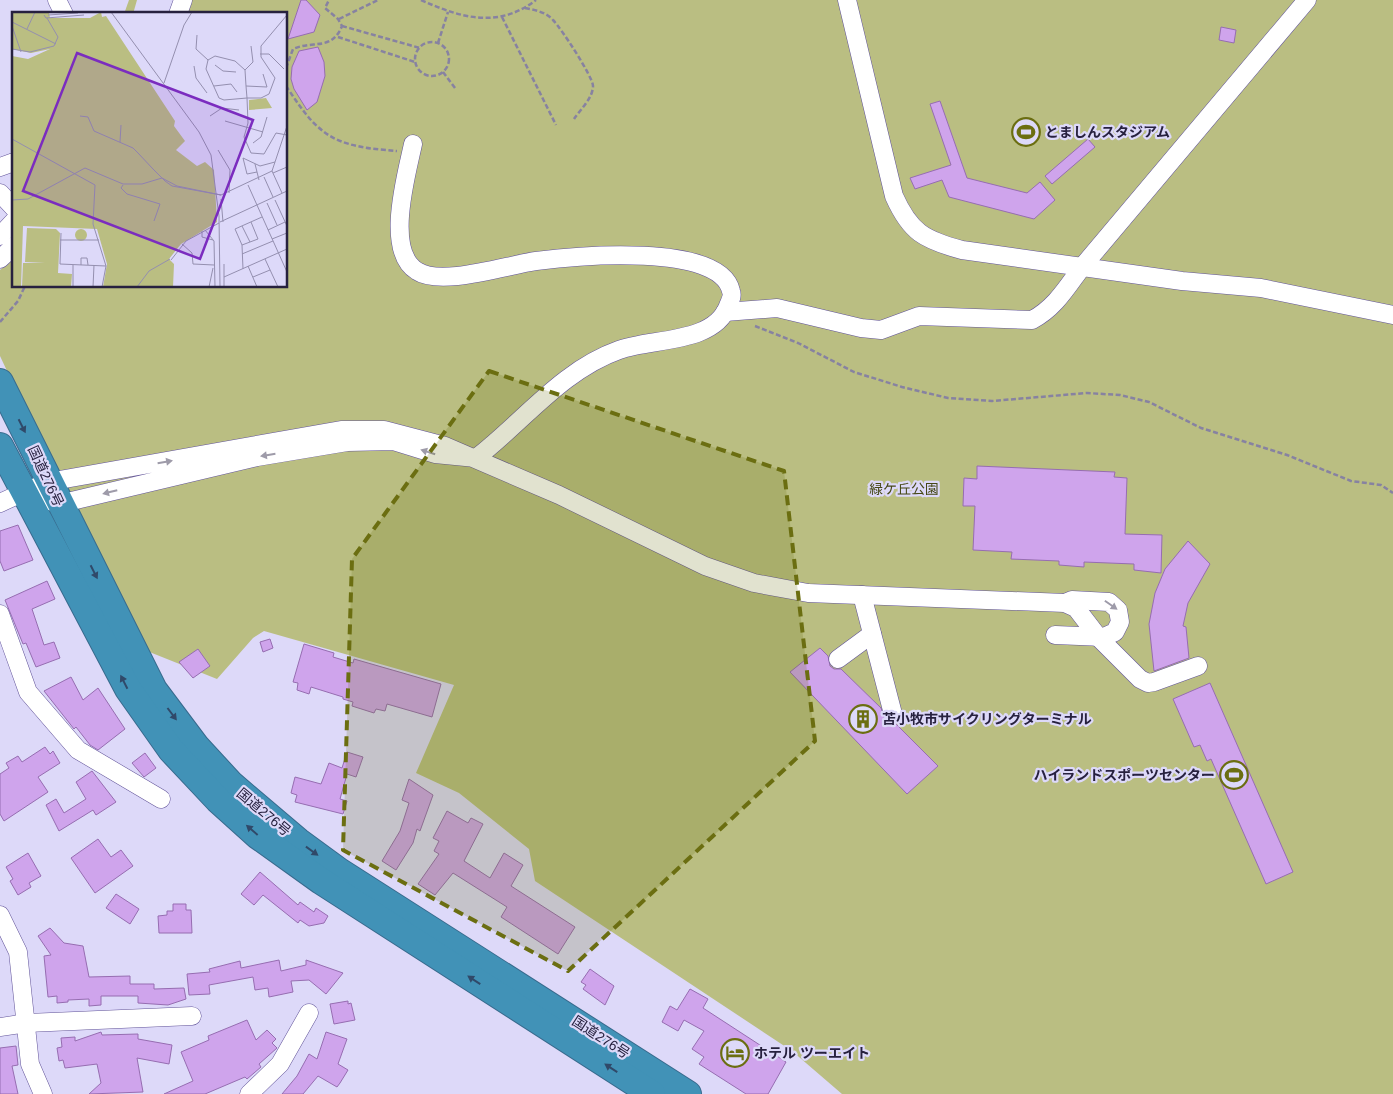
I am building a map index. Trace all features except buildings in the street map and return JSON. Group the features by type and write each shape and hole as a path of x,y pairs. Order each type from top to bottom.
{"highway":[{"name":"国道276号","path":"0,382 154,690 196,746 230,784 298,841 339,871 688,1094"},
{"name":"国道276号","path":"0,446 128,689 171,750 218,800 258,836 321,881 652,1094"}],"street":[{"path":"57,0 63,12"},
{"path":"179,12 183,0"},
{"path":"847,0 894,196 903,217 914,230 933,242 962,250 1082,267 1182,281 1261,288 1393,315"},
{"path":"726,312 777,308 861,328 881,330 919,316 1032,320 1047,312 1082,267 1307,0"},
{"path":"0,503 24,492 54,493 257,456 347,442 393,441 435,454 476,458 499,441 566,379 594,362 620,349 690,334 713,326 726,312 732,294 728,282 714,269 703,264 670,258 580,257 534,262 446,279 416,271 406,257 399,234 400,201 412,148"},
{"path":"0,167 12,163"},
{"path":"0,193 12,206"},
{"path":"0,236 12,223"},
{"path":"0,259 12,248"},
{"path":"24,492 54,493 341,430 384,430 445,446 476,458 559,495 705,566 754,583 808,593 1060,603 1076,608 1099,638 1140,680 1148,683 1198,666"},
{"path":"862,595 893,714"},
{"path":"1072,600 1104,600 1114,606 1120,616 1118,627 1110,636 1099,638 1054,635 1065,632 1071,622 1071,617 1066,607 1060,603 1072,600"},
{"path":"0,614 28,692 78,750 161,799"},
{"path":"838,659 872,634"},
{"path":"0,915 18,952 30,1064 43,1094"},
{"path":"249,1094 280,1064 309,1013"},
{"path":"0,1027 27,1023 192,1016"}],"path":[{"path":"329,0 325,8 338,19 342,26 420,48"},
{"path":"338,19 378,0"},
{"path":"421,0 448,12 477,18 502,18 525,8 536,0"},
{"path":"525,8 541,12 553,20 589,73 593,85 592,93 574,119"},
{"path":"438,43 448,12"},
{"path":"502,18 556,125"},
{"path":"288,63 293,49 332,41 338,37 342,26"},
{"path":"338,37 416,62"},
{"path":"426,43 438,43 447,50 449,62 443,72 432,76 426,75 417,68 415,56 420,48 426,43"},
{"path":"443,72 455,88"},
{"path":"288,89 308,117 324,132 352,145 412,148"},
{"path":"0,322 18,300 24,288"},
{"path":"726,312 741,322 798,343 854,372 902,387 948,398 992,401 1087,393 1120,396 1148,402 1201,428 1287,455 1351,480 1380,485 1393,493"}],"highlighted area":[{"path":"489,371 784,471 815,741 568,971 343,850 352,559"}],"green space":[{"path":"129,0 137,0 134,12 125,12"},
{"name":"緑ケ丘公園","path":"189,0 1393,0 1393,1094 842,1094 792,1051 535,881 529,849 459,793 416,773 454,685 264,631 253,638 217,679 137,647 0,356 0,270 12,258 12,288 288,288 288,12 186,12"}],"place":[{"name":"とましんスタジアム","path":"1026,132"},
{"name":"苫小牧市サイクリングターミナル","path":"863,719"},
{"name":"ハイランドスポーツセンター","path":"1234,775"},
{"name":"ホテル ツーエイト","path":"735,1053"}]}
